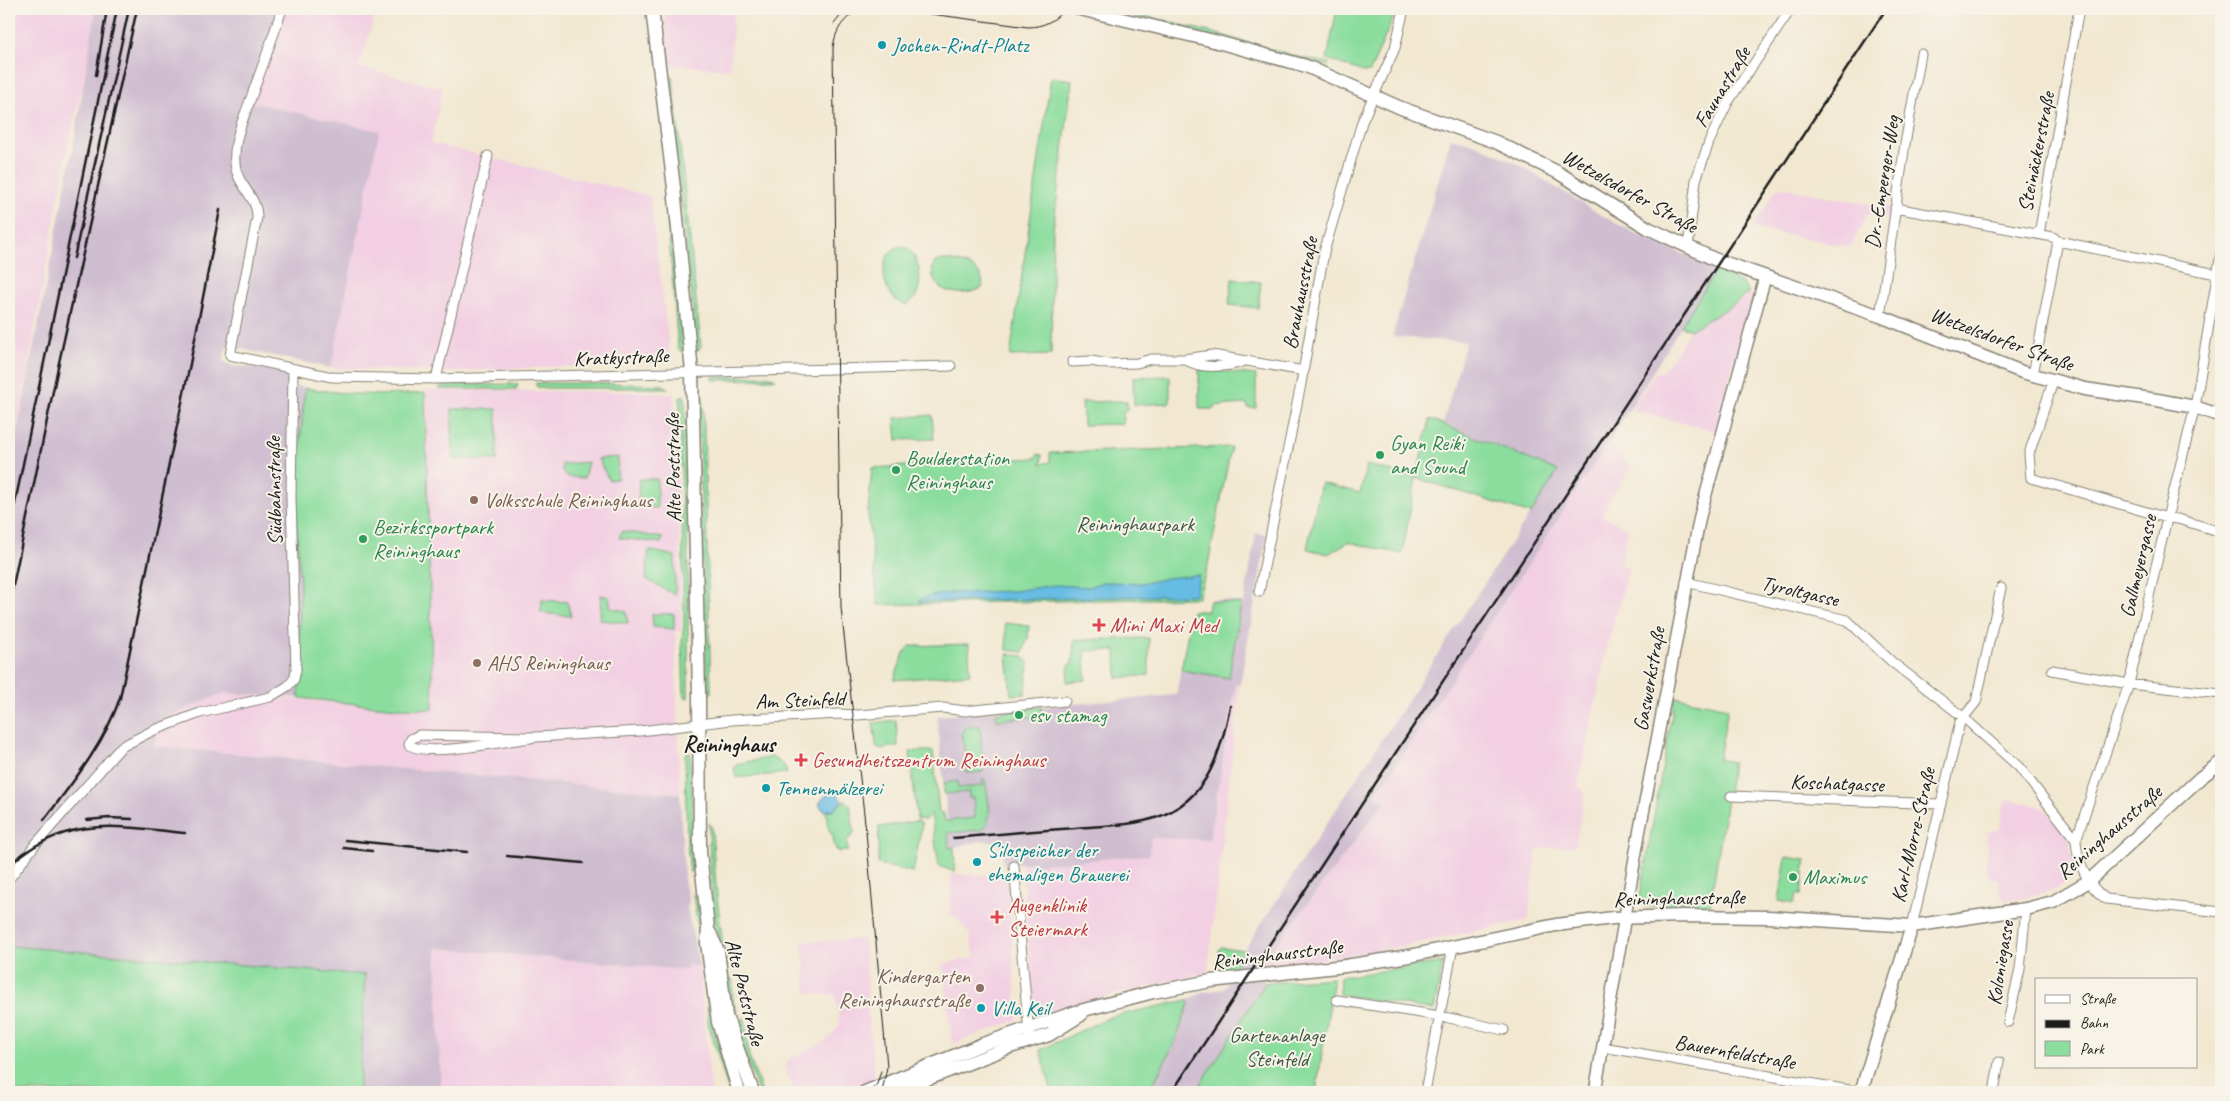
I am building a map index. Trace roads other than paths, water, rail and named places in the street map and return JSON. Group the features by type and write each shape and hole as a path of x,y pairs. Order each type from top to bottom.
{"main road":[{"name":"Alte Poststraße","path":"652,9 674,188 692,372 700,852 708,929 707,943 718,1022 739,1092"},
{"name":"Wetzelsdorfer Straße","path":"1080,9 1210,40 1306,66 1374,96 1511,149 1557,172 1648,228 1688,247 1765,277 1880,316 2033,375 2053,382 2195,408 2221,416"},
{"name":"Reininghausstraße","path":"865,1092 880,1089 983,1044 1029,1028 1092,1008 1153,992 1188,985 1342,967 1454,947 1556,925 1625,918 1683,916 1768,917 1912,926 2026,909 2058,900 2089,881 2200,778 2221,762"},
{"name":"Karl-Morre-Straße","path":"1861,1092 1912,926"},
{"name":"Alte Poststraße","path":"708,929 718,951 726,1016 753,1092"},
{"name":"Reininghausstraße","path":"894,1092 1010,1047 1029,1042 1064,1027 1092,1008"}],"street":[{"path":"282,9 236,137 235,161 237,175 258,208 230,355 293,369"},
{"name":"Brauhausstraße","path":"1260,592 1304,370 1324,252 1362,122 1395,48 1404,9"},
{"name":"Faunastraße","path":"1688,247 1696,180 1709,142 1728,102 1791,9"},
{"name":"Steinäckerstraße","path":"2079,9 2039,234 2053,237 2058,241 2220,275"},
{"name":"Dr.-Emperger-Weg","path":"1880,316 1895,208 1921,54"},
{"path":"436,379 488,156"},
{"path":"1895,208 2039,234"},
{"path":"2033,375 2058,241"},
{"name":"Gallmeyergasse","path":"2076,840 2129,684 2167,518 2195,408 2220,275 2221,253"},
{"name":"Gaswerkstraße","path":"1595,1092 1686,582 1704,499 1765,277"},
{"path":"1072,362 1137,363 1151,359 1184,359 1207,366 1229,366 1245,361 1304,370"},
{"name":"Kratkystraße","path":"293,369 332,377 436,379 639,376 692,372 849,370 951,366"},
{"name":"Südbahnstraße","path":"9,879 34,846 121,747 152,731 200,713 270,697 288,686 294,679 296,670 291,470 293,369"},
{"path":"2053,382 2029,454 2031,478 2221,532"},
{"name":"Tyroltgasse","path":"1686,582 1847,620 1892,662 1963,717"},
{"name":"Karl-Morre-Straße","path":"1912,926 1960,722 1976,702 2001,588"},
{"path":"2052,670 2129,684 2221,694"},
{"name":"Am Steinfeld","path":"536,737 419,735 411,739 409,744 412,748 430,750 536,737 640,731 732,720 838,714 858,715 943,708 965,711 1065,701"},
{"path":"1963,717 2019,767 2076,840 2077,851 2094,890 2106,899 2221,912"},
{"name":"Koschatgasse","path":"1731,796 1941,804"},
{"path":"1014,866 1029,1042"},
{"name":"Koloniegasse","path":"2008,1022 2020,968 2026,909"},
{"path":"1425,1092 1454,947"},
{"path":"1338,1000 1440,1016 1504,1030"},
{"name":"Bauernfeldstraße","path":"1602,1047 1861,1092"},
{"path":"1994,1092 1999,1062"}],"water":[{"path":"1199,575 1195,595 920,602 919,600 935,595 952,593 1013,591 1056,585 1089,587 1102,582 1145,583 1167,578"},
{"path":"836,792 842,801 834,809 824,811 819,805 823,798 828,794"}],"tram line":[{"path":"834,24 846,9"},
{"path":"862,9 850,16 842,24 836,35 833,49 841,608 866,832 885,1043 887,1067 882,1092"},
{"path":"893,9 1028,27 1048,22 1057,17 1064,9"},
{"path":"869,1092 877,1084 881,1071"}],"railway":[{"path":"96,75 107,9"},
{"path":"9,532 117,9"},
{"path":"74,258 129,9"},
{"path":"9,605 58,367 137,9"},
{"path":"1172,1092 1886,9"},
{"path":"44,820 97,747 120,698 190,364 220,210"},
{"path":"953,838 1119,825 1144,821 1165,814 1181,805 1195,793 1206,779 1221,744 1230,706"},
{"path":"87,820 109,818 132,819"},
{"path":"9,865 30,849 51,838 72,831 114,827 185,833"},
{"path":"345,840 467,852"},
{"path":"344,848 372,851"},
{"path":"507,856 583,863"}],"place":[{"name":"Jochen-Rindt-Platz","path":"882,45"},
{"name":"Gyan Reiki and Sound","path":"1380,455"},
{"name":"Boulderstation Reininghaus","path":"896,470"},
{"name":"Volksschule Reininghaus","path":"474,500"},
{"name":"Bezirkssportpark Reininghaus","path":"363,539"},
{"name":"Mini Maxi Med","path":"1099,625"},
{"name":"AHS Reininghaus","path":"477,663"},
{"name":"esv stamag","path":"1019,715"},
{"name":"Gesundheitszentrum Reininghaus","path":"801,760"},
{"name":"Tennenmälzerei","path":"766,788"},
{"name":"Silospeicher der ehemaligen Brauerei","path":"977,862"},
{"name":"Maximus","path":"1793,877"},
{"name":"Augenklinik Steiermark","path":"997,917"},
{"name":"Kindergarten Reininghausstraße","path":"980,988"},
{"name":"Villa Keil","path":"981,1008"}],"district":[{"name":"Reininghaus","path":"729,744"}],"park label":[{"name":"Reininghauspark","path":"1135,524"},
{"name":"Gartenanlage Steinfeld","path":"1277,1047"}]}
